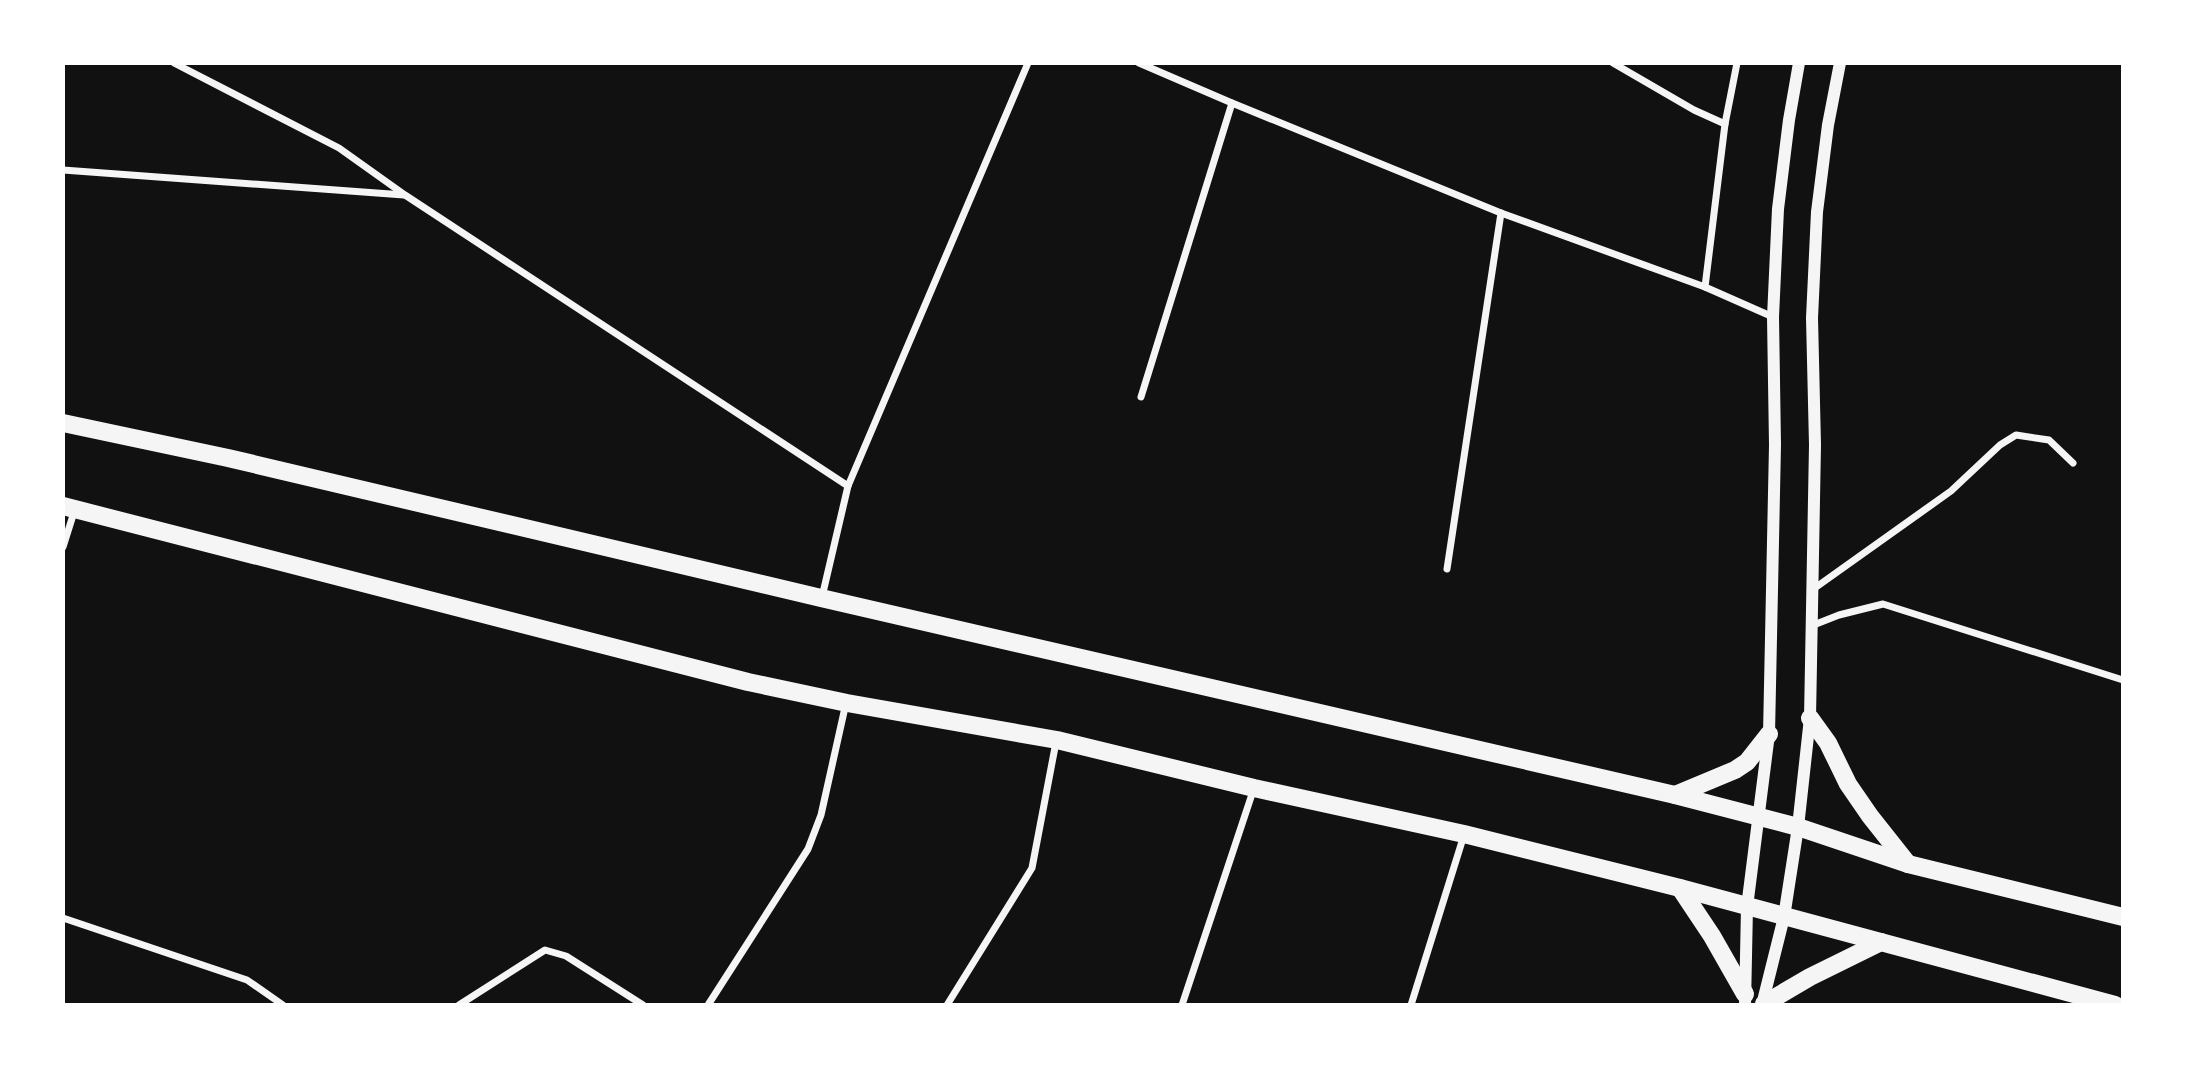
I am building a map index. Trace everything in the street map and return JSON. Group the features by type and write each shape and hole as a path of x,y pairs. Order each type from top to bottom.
{"main road":[{"path":"63,423 228,458 1675,795 1798,827 1908,864 2123,917"},
{"path":"69,507 748,682 847,703 1057,740 1254,788 1464,834 1680,888 2115,1005"},
{"path":"1810,718 1828,743 1848,784 1908,864"},
{"path":"1675,795 1735,770 1747,762 1769,734"},
{"path":"1680,888 1712,936 1745,999"},
{"path":"1763,1004 1881,942"}],"street":[{"path":"174,63 339,148 405,195 848,486"},
{"path":"821,598 848,486 1028,63"},
{"path":"1139,63 1501,213 1705,287 1773,317"},
{"path":"1613,63 1694,110 1725,124"},
{"path":"1705,287 1725,124 1737,63"},
{"path":"1745,999 1747,907 1769,734 1775,445 1773,317 1778,209 1788,120 1800,63"},
{"path":"1763,1004 1784,917 1798,827 1810,718 1815,445 1812,318 1817,212 1828,125 1840,63"},
{"path":"1141,397 1232,103"},
{"path":"63,170 405,195"},
{"path":"1447,569 1501,213"},
{"path":"1811,590 1951,491 2000,445 2016,435 2049,440 2073,463"},
{"path":"63,547 69,507"},
{"path":"1811,626 1839,615 1883,604 2123,680"},
{"path":"708,1005 808,849 821,815 847,703"},
{"path":"947,1005 1032,868 1057,740"},
{"path":"1181,1005 1254,788"},
{"path":"1411,1005 1464,834"},
{"path":"63,918 247,980 283,1005"},
{"path":"459,1005 545,950 566,956 643,1005"}]}
